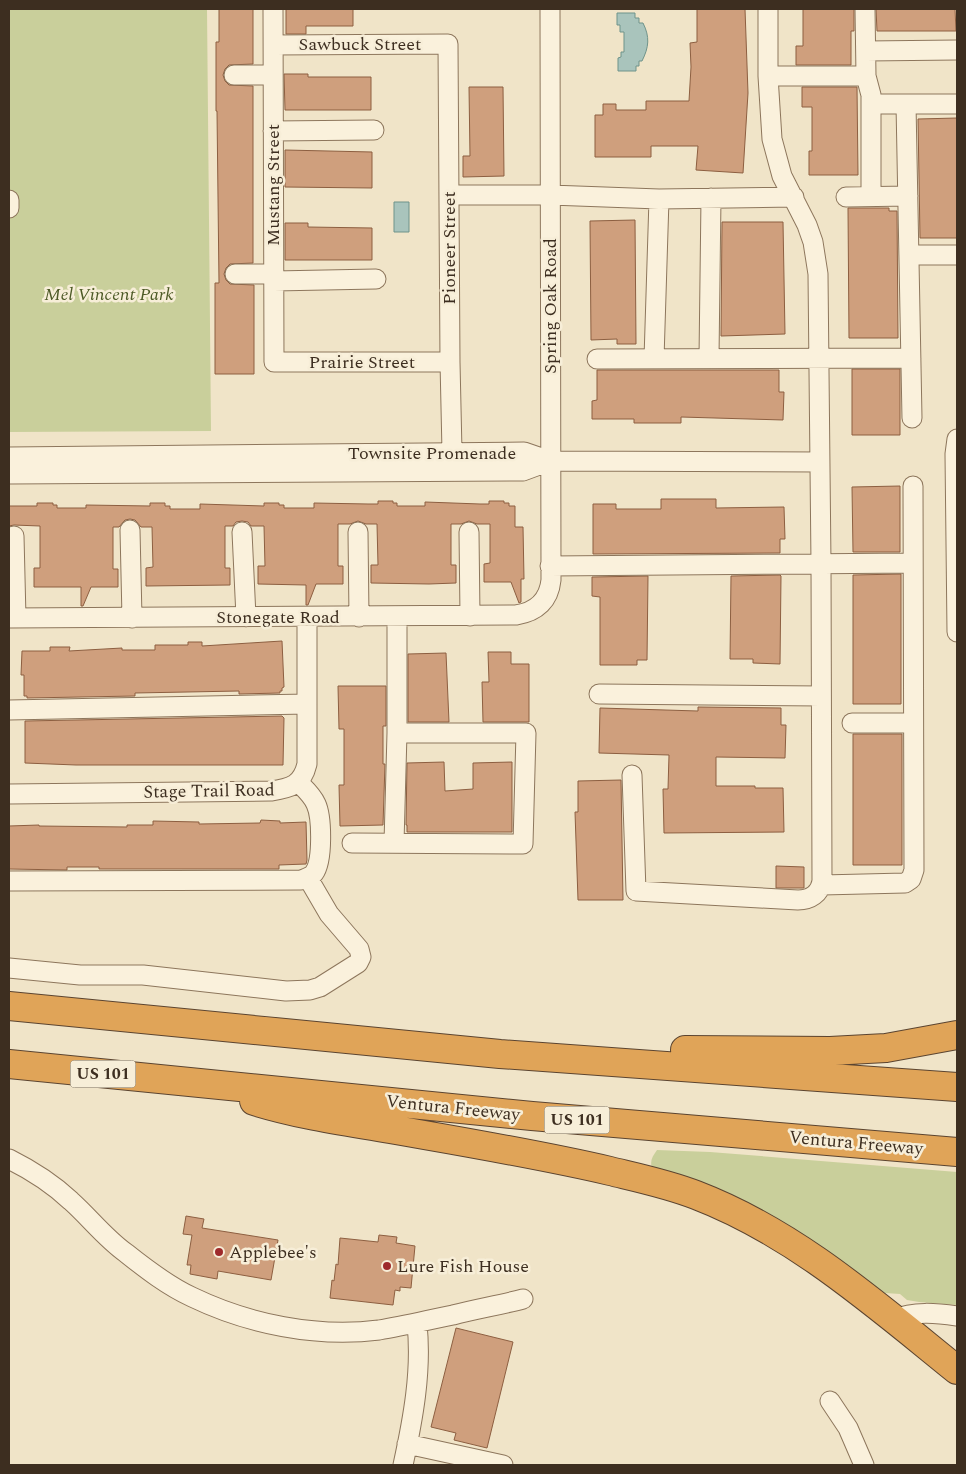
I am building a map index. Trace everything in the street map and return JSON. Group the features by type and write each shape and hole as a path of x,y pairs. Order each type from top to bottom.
{"highway":[{"path":"9,1006 500,1054 957,1087"},
{"path":"500,1054 704,1049 779,1052 830,1051 886,1048 957,1036"},
{"name":"Ventura Freeway","path":"9,1064 532,1116 957,1152"},
{"path":"198,1083 286,1111 494,1148 590,1167 674,1187 734,1211 814,1258 957,1370"}],"street":[{"name":"Mustang Street","path":"272,9 274,362"},
{"name":"Spring Oak Road","path":"544,602 550,588 550,9"},
{"path":"632,775 636,891 798,900 811,898 822,885 819,298 813,242 794,197 782,176 772,139 768,76 768,9"},
{"path":"865,9 866,76 871,95 870,197"},
{"name":"Sawbuck Street","path":"272,45 448,44"},
{"name":"Pioneer Street","path":"448,44 452,452"},
{"path":"866,51 957,50"},
{"path":"234,75 273,75"},
{"path":"768,76 866,76"},
{"path":"871,104 957,104"},
{"path":"906,104 912,418"},
{"path":"273,131 374,130"},
{"path":"449,195 550,195 659,199 794,197"},
{"path":"846,197 908,196"},
{"path":"709,358 711,198"},
{"path":"654,359 659,199"},
{"path":"9,200 9,208"},
{"path":"909,255 957,255"},
{"path":"235,274 274,278 376,279"},
{"path":"598,359 911,358"},
{"name":"Prairie Street","path":"274,362 450,362"},
{"path":"957,440 955,454 957,632"},
{"name":"Townsite Promenade","path":"9,457 524,452 550,461"},
{"path":"550,461 820,462"},
{"name":"Townsite Promenade","path":"9,474 523,471 550,461"},
{"path":"822,885 892,885 904,883 911,878 914,870 913,486"},
{"path":"130,530 132,618"},
{"path":"242,532 246,617"},
{"path":"358,532 359,617"},
{"path":"469,532 470,616"},
{"path":"13,618 14,536"},
{"path":"550,566 913,562"},
{"name":"Stonegate Road","path":"13,618 470,616 524,614 538,608 544,602"},
{"name":"Stage Trail Road","path":"9,794 271,791 286,789 299,783 305,774 307,764 306,617"},
{"path":"394,843 397,733 397,617"},
{"path":"599,694 821,696"},
{"path":"9,710 306,704"},
{"path":"852,723 914,723"},
{"path":"352,843 523,844 526,733 397,733"},
{"path":"9,881 301,880 308,878 315,872 320,859 319,818 317,805 312,796 299,783"},
{"path":"9,968 80,975 143,975 286,991 310,990 320,987 358,962 361,957 359,949 329,914 308,878"},
{"path":"9,1159 25,1167 70,1200 123,1252 158,1278 190,1296 236,1316 284,1326 335,1332 377,1330 417,1324 523,1299"},
{"path":"894,1320 903,1316 921,1313 957,1316"},
{"path":"403,1465 415,1397 420,1348 417,1324"},
{"path":"830,1401 848,1428 864,1465"},
{"path":"407,1444 503,1465"}],"green space":[{"name":"Mel Vincent Park","path":"9,9 207,9 211,431 9,432"},
{"path":"657,1150 710,1152 957,1172 957,1305 907,1300 900,1294 885,1293 770,1215 742,1200 699,1182 653,1170 651,1164"}],"water":[{"path":"617,13 635,13 635,18 639,18 639,23 643,23 648,37 646,51 642,61 639,61 639,66 636,66 636,71 618,71 618,58 621,57 621,52 624,52 624,32 620,32 620,25 617,25"},
{"path":"394,202 409,202 409,232 394,232"}],"building":[{"path":"219,9 253,9 253,64 229,65 223,75 229,85 253,86 253,263 230,264 224,274 230,284 254,285 254,374 215,374 215,283 219,283 216,42 219,42"},
{"path":"286,9 353,9 353,26 306,26 306,34 286,34"},
{"path":"697,9 745,9 748,93 743,173 696,170 698,146 651,146 651,157 595,157 595,115 603,115 603,104 616,104 616,110 646,110 646,101 689,101 690,43 697,42"},
{"path":"803,9 854,9 854,31 851,31 851,65 796,65 796,46 803,46"},
{"path":"876,9 955,9 956,31 877,31"},
{"path":"284,74 308,74 308,77 371,77 371,110 285,110"},
{"path":"469,87 503,87 504,176 463,177 463,156 470,156"},
{"path":"802,87 857,87 858,175 809,175 809,151 812,151 812,107 802,107"},
{"path":"957,118 957,238 920,238 918,119"},
{"path":"285,150 372,152 372,188 285,187"},
{"path":"848,208 889,208 889,211 897,211 898,338 849,338"},
{"path":"635,220 636,344 617,344 617,339 591,340 590,221"},
{"path":"722,222 783,222 785,334 721,336"},
{"path":"285,223 308,223 308,227 372,228 372,260 285,260"},
{"path":"852,369 900,369 900,435 852,435"},
{"path":"597,370 779,370 779,392 784,392 783,420 681,417 681,423 634,423 634,419 592,419 592,401 597,400"},
{"path":"900,486 900,552 853,552 852,487"},
{"path":"661,499 716,499 716,508 784,507 785,539 780,539 780,553 593,554 593,504 616,504 616,509 661,509"},
{"path":"378,501 393,501 393,503 397,503 397,506 425,506 425,502 489,504 489,501 504,501 504,503 509,503 509,506 515,506 515,527 523,527 524,579 521,579 521,602 519,603 511,582 484,582 484,564 490,563 490,524 477,524 469,521 461,524 451,524 451,565 456,565 456,583 429,584 371,583 371,565 378,565 377,524 366,524 358,521 350,524 338,524 338,566 343,566 343,584 316,584 308,605 306,605 306,585 258,584 258,566 265,566 264,526 251,526 248,522 242,521 236,522 233,526 225,526 225,568 230,568 230,585 146,586 146,568 153,567 152,527 141,527 135,520 125,520 119,527 113,527 113,569 118,569 118,587 91,587 83,606 81,606 81,587 34,587 34,568 40,568 40,526 9,526 9,506 37,506 37,503 53,503 53,505 57,505 57,508 86,508 86,505 150,506 150,503 165,503 165,506 170,506 170,509 200,509 200,504 264,506 264,503 279,503 279,505 284,505 284,508 314,508 314,503 378,504"},
{"path":"901,574 901,704 853,704 853,575"},
{"path":"780,575 780,664 753,663 753,659 730,659 731,576"},
{"path":"648,576 647,660 637,660 637,665 600,665 600,597 592,596 592,577"},
{"path":"282,641 284,687 280,693 239,694 239,691 135,693 135,696 27,698 27,696 24,696 24,675 21,675 22,651 50,651 50,647 70,647 69,651 122,648 122,650 155,650 155,645 188,645 188,642 202,642 202,646"},
{"path":"488,652 511,652 511,664 529,664 529,722 483,722 482,682 489,682"},
{"path":"446,653 449,722 408,722 408,654"},
{"path":"338,686 386,686 386,726 383,726 383,764 385,764 383,825 340,826 339,785 344,785 344,729 339,729"},
{"path":"698,707 781,708 781,725 786,725 785,758 716,757 716,786 783,788 784,832 664,833 663,789 668,789 669,755 599,753 600,708 698,711"},
{"path":"282,716 284,718 283,765 76,765 25,763 25,721"},
{"path":"853,734 902,734 902,865 853,865"},
{"path":"444,762 445,791 473,789 473,763 512,762 512,832 407,832 407,763"},
{"path":"621,780 623,900 578,900 575,812 578,812 578,781"},
{"path":"261,820 280,821 280,823 306,822 306,864 279,865 279,869 99,869 99,867 67,867 67,870 9,869 9,826 127,827 127,825 153,825 153,821 199,822 199,824 260,823"},
{"path":"776,866 804,867 804,888 776,888"},
{"path":"186,1216 204,1219 202,1228 278,1240 271,1280 218,1271 217,1279 190,1274 191,1265 187,1265 192,1235 183,1234"},
{"path":"379,1235 397,1237 396,1243 415,1246 411,1288 400,1287 400,1291 395,1290 393,1305 330,1298 332,1280 334,1281 336,1264 338,1265 340,1238 378,1242"},
{"path":"456,1328 513,1342 487,1448 454,1440 456,1433 431,1427"}],"place":[{"name":"Applebee's","path":"219,1252"},
{"name":"Lure Fish House","path":"387,1266"}]}
